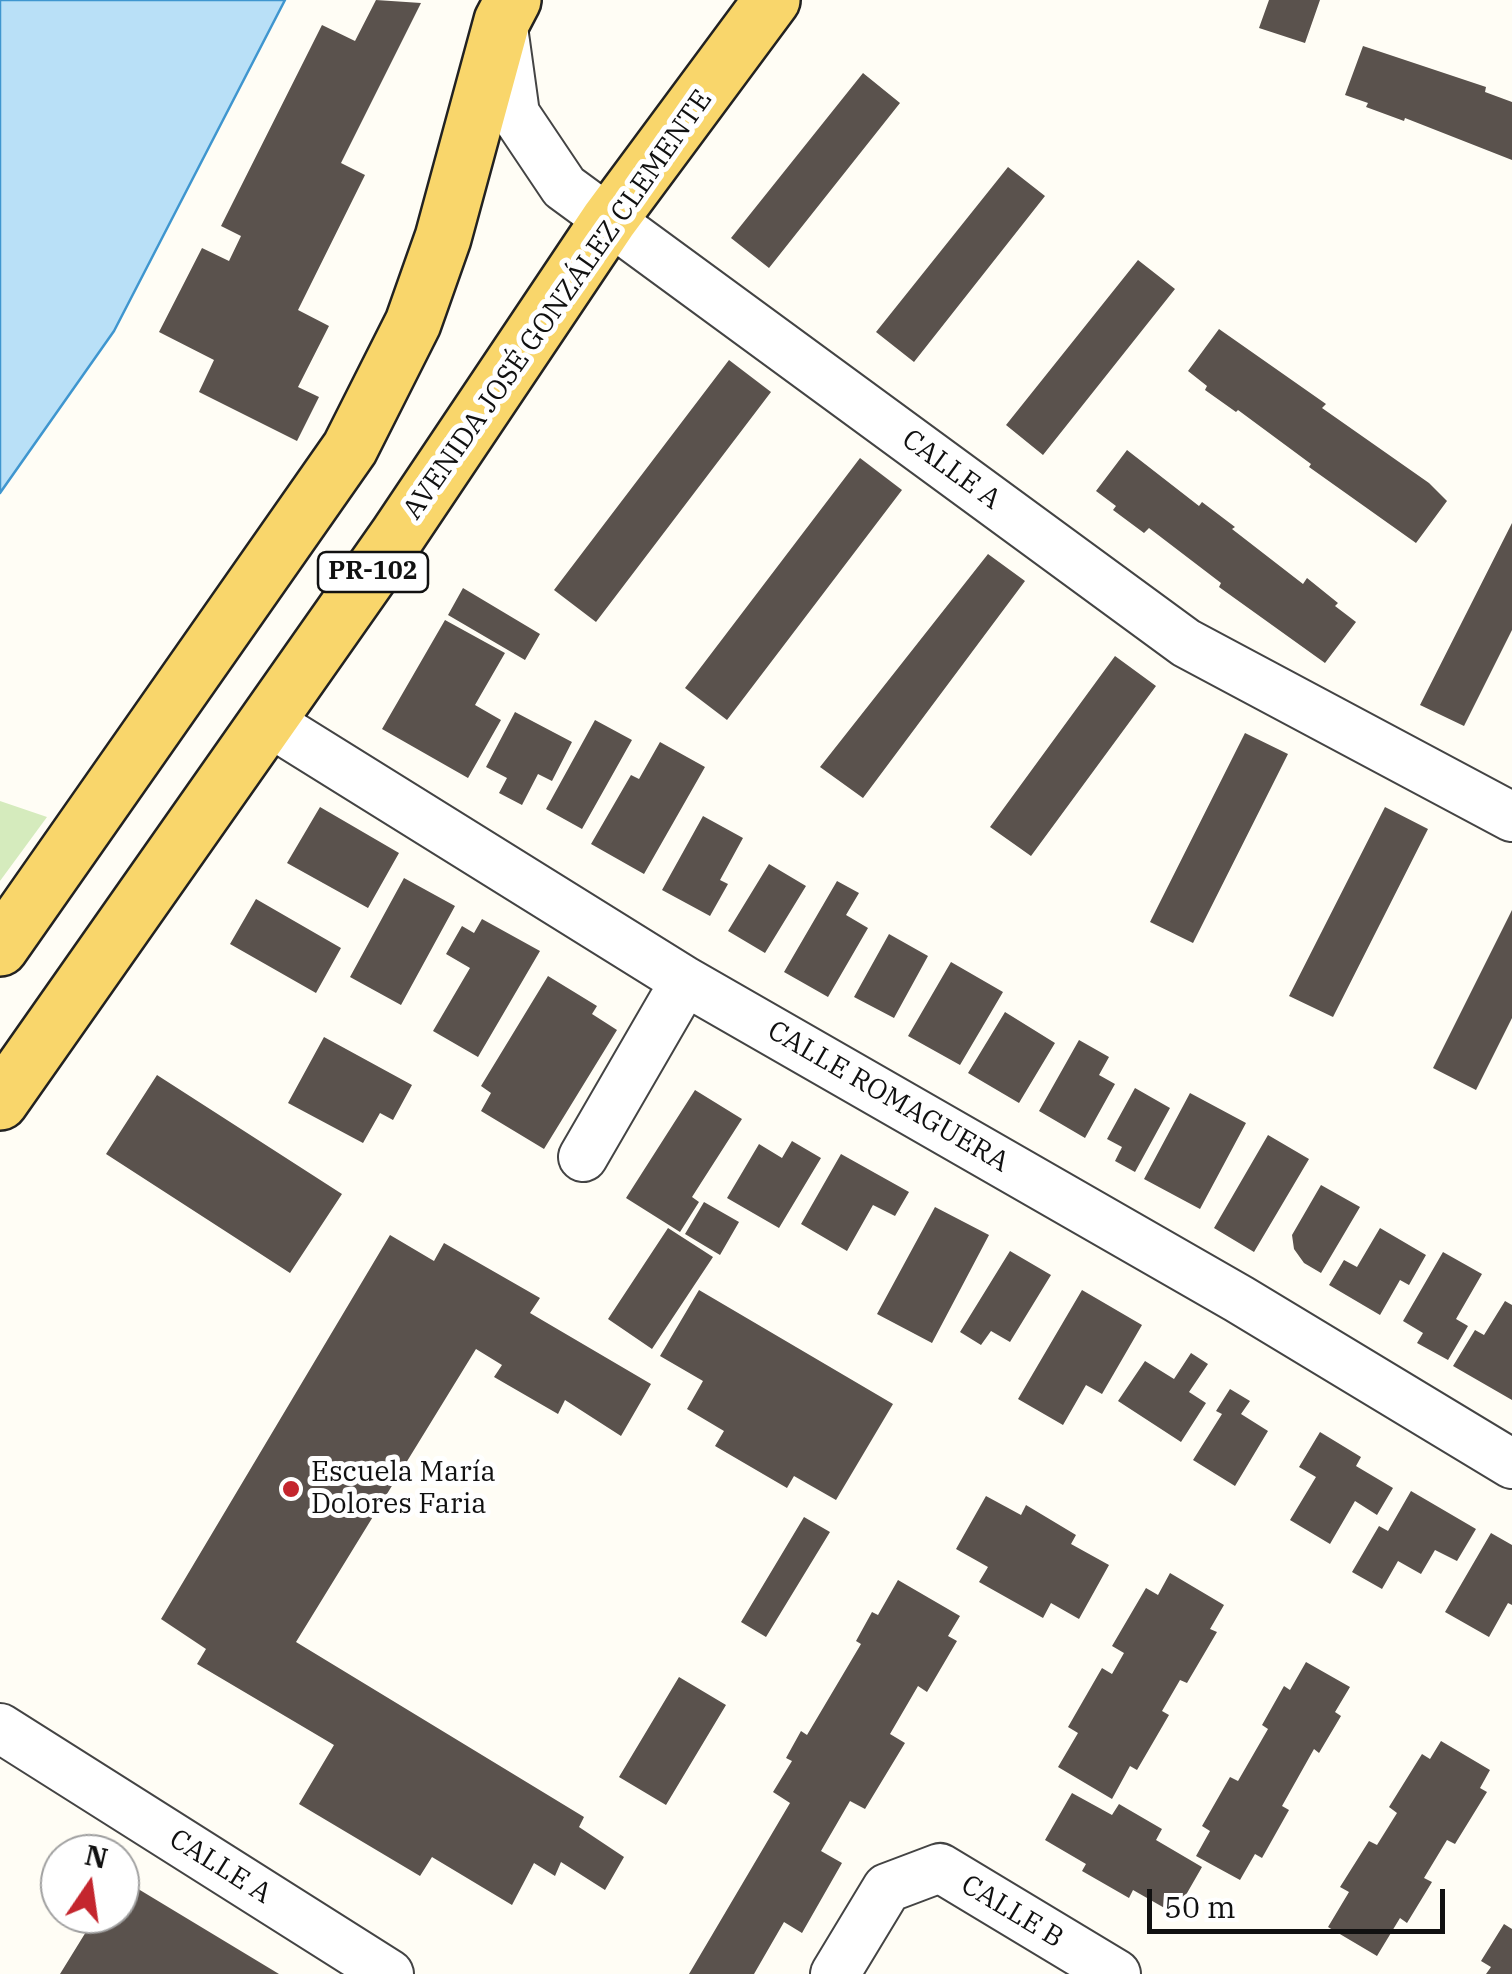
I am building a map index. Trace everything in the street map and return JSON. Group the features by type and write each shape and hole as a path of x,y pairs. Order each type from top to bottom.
{"main road":[{"name":"PR-102","path":"0,948 350,448 413,323 443,238 508,10"},
{"name":"AVENIDA JOSÉ GONZÁLEZ CLEMENTE","path":"0,1102 269,722 610,220 758,20"}],"street":[{"name":"CALLE A","path":"508,10 515,114 564,188 1186,643 1512,817"},
{"name":"CALLE ROMAGUERA","path":"269,722 686,981 1240,1299 1512,1464"},
{"path":"584,1157 686,981"},
{"name":"CALLE A","path":"0,1728 388,1974"},
{"name":"CALLE B","path":"835,1974 887,1888 940,1868 1116,1974"}],"green space":[{"path":"0,801 47,817 0,881"}],"water":[{"path":"0,0 285,0 114,331 0,493"}],"building":[{"path":"376,0 421,3 341,163 365,175 298,310 329,326 298,387 319,397 297,441 199,392 214,360 159,332 202,248 229,261 241,236 221,226 322,25 355,41"},
{"path":"1269,0 1320,0 1305,43 1259,28"},
{"path":"1363,46 1486,87 1485,92 1512,102 1512,160 1366,107 1368,103 1345,95"},
{"path":"863,73 900,103 769,268 731,238"},
{"path":"1008,167 1045,196 914,362 876,332"},
{"path":"1138,260 1175,289 1043,455 1006,425"},
{"path":"1219,329 1326,404 1322,408 1429,483 1447,501 1416,543 1309,467 1311,464 1238,410 1205,390 1207,386 1188,371"},
{"path":"729,360 771,392 596,622 554,590"},
{"path":"1127,450 1199,506 1202,502 1235,527 1232,529 1303,584 1307,578 1356,622 1325,663 1219,587 1221,583 1149,528 1144,533 1113,510 1116,506 1096,491"},
{"path":"860,458 902,490 727,720 685,688"},
{"path":"1512,523 1512,630 1464,726 1420,705"},
{"path":"988,554 1025,581 863,798 820,767"},
{"path":"463,588 540,634 525,660 448,615"},
{"path":"445,620 505,653 475,705 501,720 468,778 382,729"},
{"path":"1115,656 1156,686 1031,856 990,827"},
{"path":"515,712 572,742 552,781 538,774 522,805 499,793 507,778 486,767"},
{"path":"595,720 632,740 582,829 546,809"},
{"path":"1245,733 1288,754 1193,943 1150,922"},
{"path":"660,742 705,767 644,874 591,844 631,775 639,779"},
{"path":"320,807 399,853 368,908 287,863"},
{"path":"1385,807 1428,829 1333,1017 1289,996"},
{"path":"703,816 743,838 720,880 728,884 710,916 662,890"},
{"path":"769,864 806,886 765,953 728,931"},
{"path":"404,878 455,906 401,1005 350,977"},
{"path":"837,881 859,893 846,915 868,928 828,997 784,972"},
{"path":"256,899 341,948 316,993 230,944"},
{"path":"1512,910 1512,1018 1476,1090 1433,1068"},
{"path":"482,919 540,951 478,1057 433,1031 470,968 446,954 462,926 474,933"},
{"path":"889,934 928,956 894,1018 854,997"},
{"path":"951,962 1003,992 960,1065 908,1036"},
{"path":"548,976 597,1006 592,1014 617,1030 544,1149 481,1111 491,1093 481,1086"},
{"path":"1005,1012 1055,1043 1019,1103 968,1073"},
{"path":"324,1037 412,1085 393,1120 380,1113 363,1143 288,1103"},
{"path":"1079,1040 1109,1057 1099,1075 1115,1084 1085,1138 1039,1111"},
{"path":"157,1075 342,1194 290,1273 106,1154"},
{"path":"1135,1088 1170,1108 1135,1172 1115,1161 1122,1147 1107,1139"},
{"path":"695,1090 742,1119 692,1197 699,1202 680,1232 626,1198"},
{"path":"1190,1093 1246,1123 1200,1209 1144,1179"},
{"path":"1268,1135 1309,1159 1254,1252 1214,1228"},
{"path":"792,1141 821,1158 779,1228 727,1198 759,1144 782,1158"},
{"path":"841,1154 909,1192 895,1216 873,1205 847,1251 801,1224"},
{"path":"1321,1185 1360,1207 1321,1273 1304,1263 1294,1249 1292,1235"},
{"path":"704,1202 739,1222 720,1255 685,1234"},
{"path":"935,1207 989,1235 932,1343 877,1314"},
{"path":"668,1228 713,1257 652,1349 608,1319"},
{"path":"1380,1228 1426,1255 1409,1285 1400,1280 1380,1315 1329,1285 1344,1260 1357,1267"},
{"path":"390,1235 434,1261 444,1243 540,1298 530,1313 651,1384 621,1436 565,1400 558,1414 494,1377 502,1365 476,1349 296,1642 584,1817 579,1827 624,1857 605,1890 561,1862 555,1876 534,1863 512,1905 432,1857 420,1876 299,1804 334,1745 197,1664 206,1649 161,1619"},
{"path":"1010,1251 1051,1275 1010,1342 991,1331 981,1345 960,1332"},
{"path":"1443,1252 1482,1274 1456,1319 1468,1326 1448,1360 1417,1343 1423,1333 1403,1321"},
{"path":"699,1290 893,1404 836,1500 794,1476 787,1488 715,1446 724,1431 687,1409 703,1381 660,1356"},
{"path":"1082,1290 1142,1325 1102,1394 1086,1385 1063,1425 1018,1399"},
{"path":"1505,1301 1512,1305 1512,1400 1453,1366 1475,1330 1484,1335"},
{"path":"1191,1353 1208,1364 1189,1392 1206,1403 1181,1442 1118,1401 1145,1361 1174,1379"},
{"path":"1230,1389 1250,1401 1241,1414 1268,1431 1235,1486 1193,1460 1222,1414 1216,1411"},
{"path":"1320,1432 1361,1457 1356,1466 1393,1488 1377,1515 1355,1501 1330,1544 1290,1520 1316,1477 1299,1467"},
{"path":"1411,1491 1476,1529 1457,1561 1435,1550 1421,1574 1398,1561 1382,1589 1352,1572 1379,1526 1388,1531"},
{"path":"986,1496 1021,1515 1026,1505 1076,1535 1071,1544 1109,1565 1079,1619 1051,1603 1043,1618 979,1582 988,1567 956,1549"},
{"path":"804,1517 830,1532 766,1637 741,1622"},
{"path":"1491,1533 1512,1545 1512,1605 1508,1603 1489,1637 1445,1612"},
{"path":"1170,1573 1224,1605 1210,1629 1217,1632 1187,1683 1180,1680 1162,1711 1169,1715 1137,1770 1130,1766 1112,1799 1058,1767 1078,1733 1068,1727 1102,1668 1112,1674 1124,1653 1112,1646 1146,1588 1158,1595"},
{"path":"898,1580 960,1616 948,1636 957,1641 927,1692 918,1686 890,1734 905,1743 865,1809 850,1801 821,1851 842,1863 802,1933 784,1922 754,1974 689,1974 790,1803 773,1792 792,1761 786,1758 801,1731 807,1735 861,1644 856,1641 872,1612 878,1615"},
{"path":"1306,1662 1350,1687 1335,1712 1341,1716 1319,1753 1314,1749 1282,1806 1289,1810 1262,1858 1255,1854 1240,1880 1196,1856 1210,1831 1202,1826 1230,1777 1238,1781 1268,1729 1262,1725 1284,1686 1290,1690"},
{"path":"679,1677 726,1705 666,1805 619,1777"},
{"path":"1441,1741 1490,1770 1480,1788 1487,1792 1455,1844 1447,1840 1424,1878 1432,1882 1407,1923 1400,1918 1377,1956 1328,1927 1349,1892 1340,1887 1369,1841 1377,1845 1397,1813 1389,1807 1422,1754 1430,1759"},
{"path":"1072,1793 1112,1815 1119,1804 1162,1829 1156,1840 1202,1867 1175,1914 1133,1890 1129,1898 1082,1871 1086,1864 1045,1840"},
{"path":"140,1890 279,1974 60,1974 85,1934 140,1934"},
{"path":"1504,1924 1512,1929 1512,1974 1486,1974 1491,1967 1481,1961"}],"place":[{"name":"Escuela María Dolores Faria","path":"291,1489"}]}
